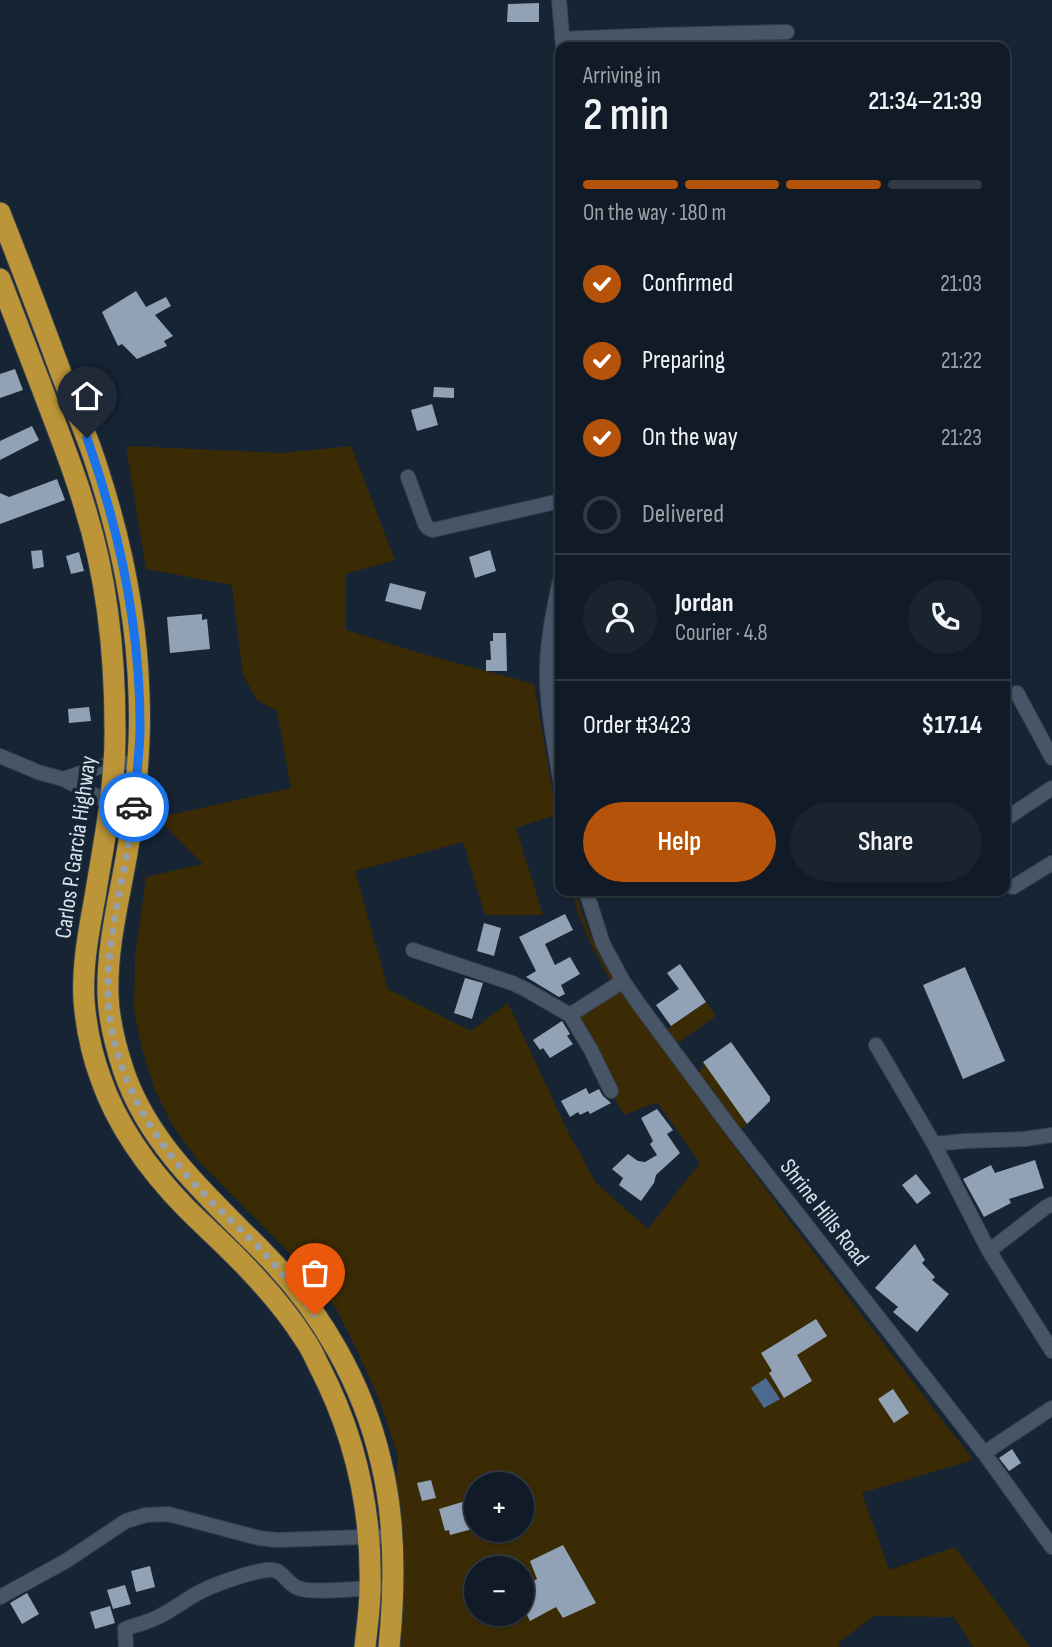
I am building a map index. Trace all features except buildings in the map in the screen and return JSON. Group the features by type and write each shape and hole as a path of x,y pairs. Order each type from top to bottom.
{"highway":[{"path":"0,213 87,438 116,530 124,570 136,655 138,764 134,806 112,940 108,998 124,1074 137,1102 174,1160 204,1194 269,1258 309,1307 333,1343 355,1385 373,1433 387,1490 392,1536 393,1587 389,1647"},
{"name":"Carlos P. Garcia Highway","path":"0,279 64,444 86,510 101,573 112,657 115,693 114,762 85,970 84,999 94,1055 115,1111 154,1172 185,1207 250,1271 276,1302 306,1341 332,1393 358,1465 369,1537 370,1588 365,1647"}],"street":[{"path":"559,0 562,42"},
{"path":"612,42 787,32"},
{"path":"408,477 425,524 433,530 555,502"},
{"path":"555,605 547,667 555,744"},
{"path":"1017,693 1052,758"},
{"path":"0,757 63,779 110,803 134,806"},
{"path":"63,779 114,762 138,764"},
{"path":"1010,816 1052,788"},
{"path":"1013,887 1052,863"},
{"name":"Shrine Hills Road","path":"588,896 603,944 623,981 733,1131 984,1453 1052,1547"},
{"path":"413,950 512,983 570,1015 611,1091"},
{"path":"570,1015 623,981"},
{"path":"876,1045 934,1144 989,1251 1052,1351"},
{"path":"934,1144 1052,1135"},
{"path":"989,1251 1052,1204"},
{"path":"984,1453 1052,1408"},
{"path":"0,1597 66,1561 126,1521 146,1515 168,1514 259,1538 277,1540 392,1536"},
{"path":"127,1647 125,1629 158,1618 199,1592 254,1573 275,1570 297,1588 309,1590 393,1587"}],"shaded area":[{"path":"126,446 282,453 351,446 395,560 346,574 346,630 534,684 555,806 555,829 552,816 516,828 543,915 485,915 463,842 355,871 388,989 471,1031 508,1003 567,1130 596,1183 648,1229 700,1163 657,1102 624,1115 570,1015 614,987 593,949 578,913 573,896 576,896 599,955 622,994 779,1207 973,1460 862,1493 889,1570 955,1547 1030,1647 973,1647 954,1617 874,1616 838,1643 840,1647 385,1647 398,1456 380,1402 336,1308 302,1266 197,1159 173,1126 155,1090 142,1049 134,1009 135,958 146,877 203,864 157,818 291,788 277,711 257,700 243,675 232,585 146,569"},
{"path":"706,1002 716,1016 677,1043 666,1030"},
{"path":"703,1062 747,1124 742,1130 699,1072 704,1067 701,1063"}],"water":[{"path":"766,1378 780,1399 764,1408 751,1388"}],"way so far":[{"path":"134,807 112,940 108,998 124,1074 153,1130 174,1160 204,1194 269,1258 315,1315"}],"route":[{"path":"87,438 116,530 131,610 140,733 134,807"}]}
